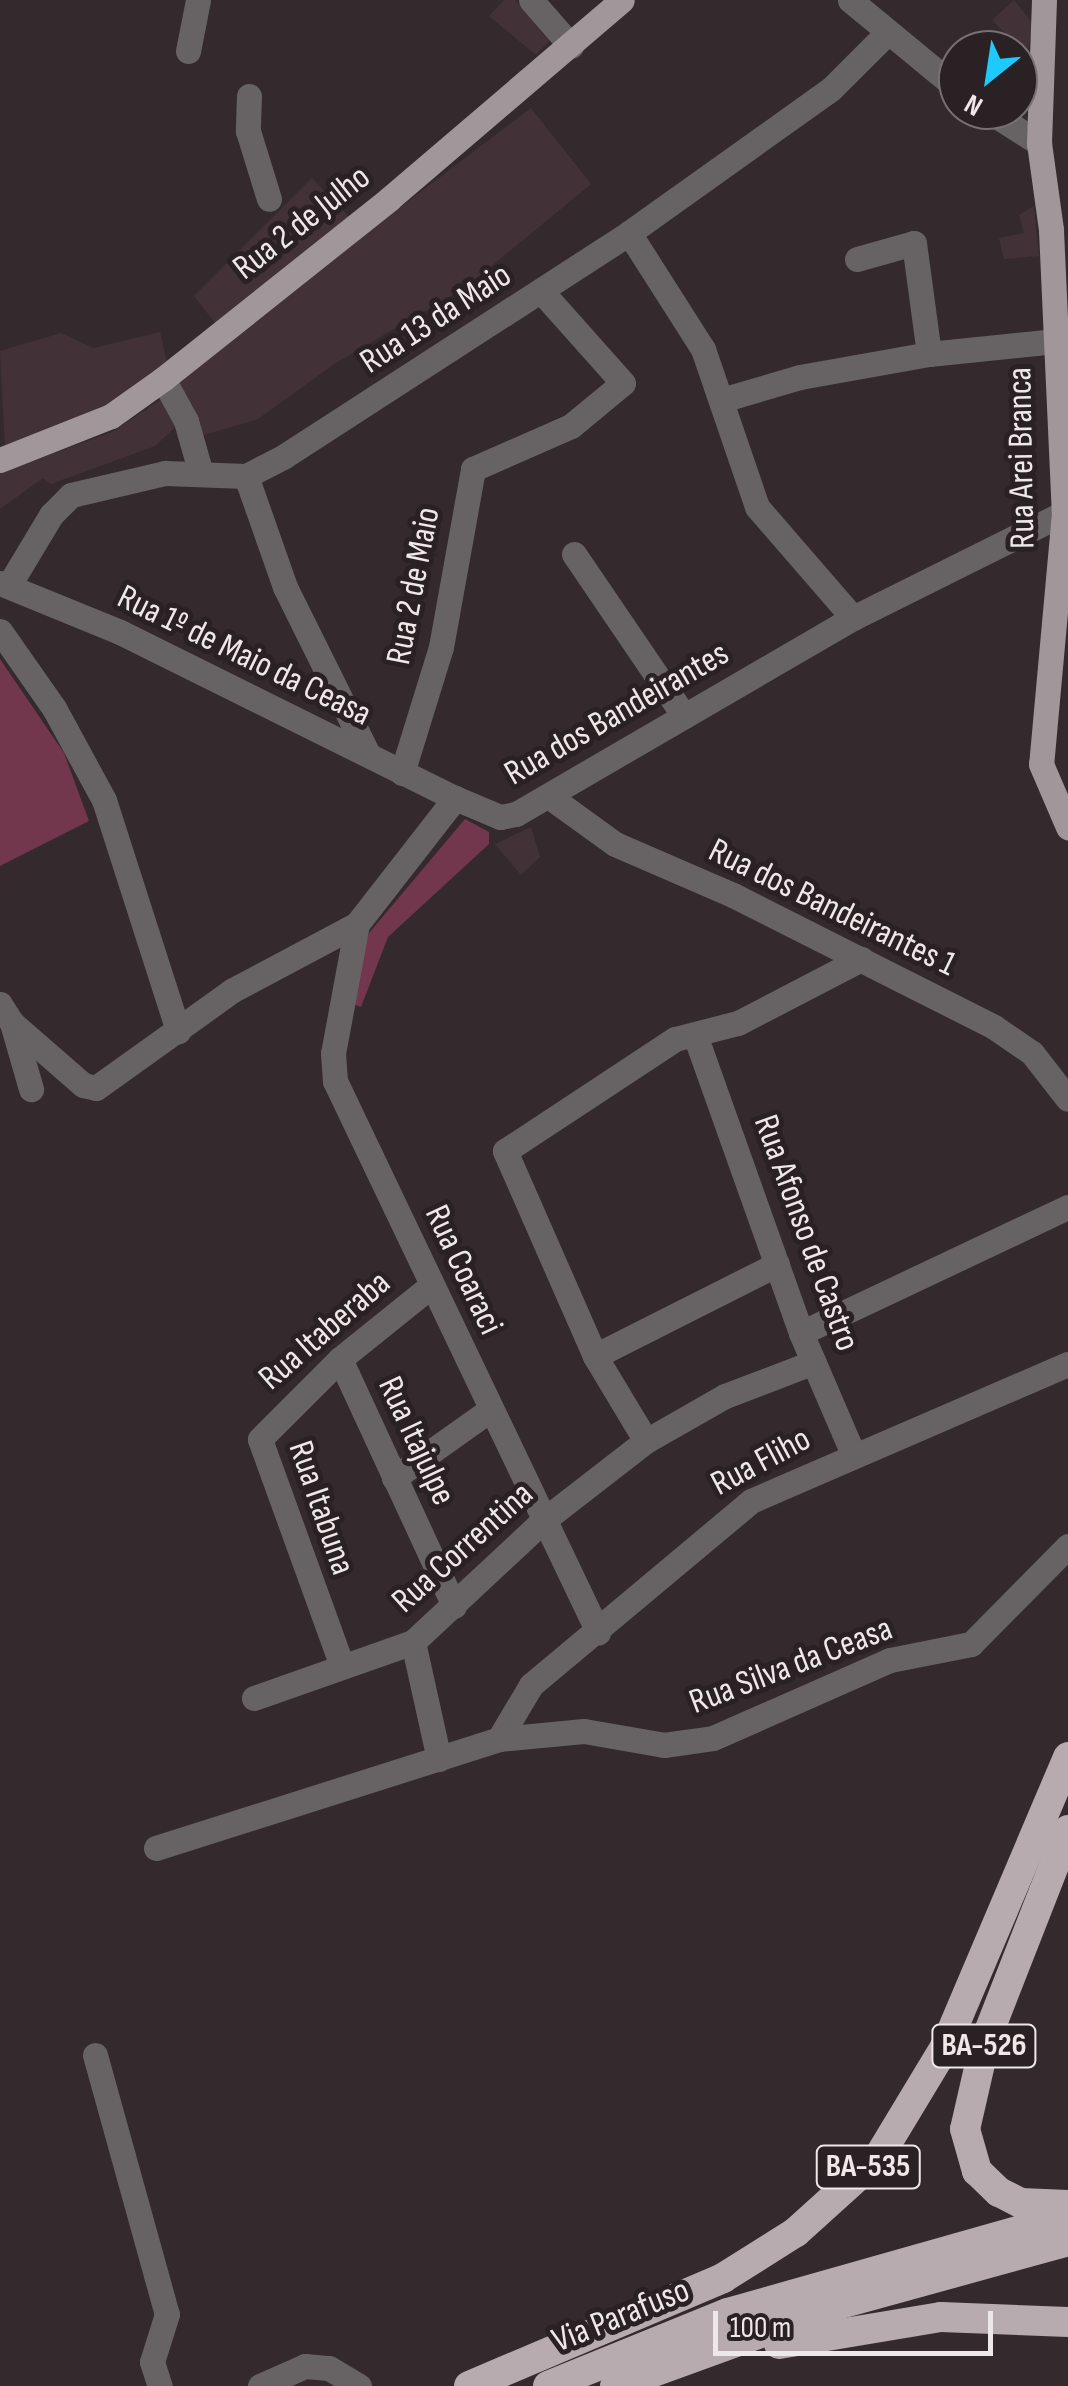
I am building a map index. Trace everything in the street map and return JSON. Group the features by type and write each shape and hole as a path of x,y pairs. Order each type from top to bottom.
{"highway":[{"name":"BA-535","path":"469,2386 723,2278 796,2232 878,2158 946,2046 1068,1757"},
{"name":"BA-526","path":"1068,1830 985,2042 965,2130 978,2171 998,2192 1021,2204 1068,2206"},
{"name":"Via Parafuso","path":"548,2386 728,2313 1068,2216"},
{"name":"Via Parafuso","path":"615,2386 807,2314 1068,2241"},
{"path":"660,2386 749,2352 877,2324 1007,2316 1068,2322"}],"main road":[{"name":"Rua 2 de Julho","path":"1,457 110,416 163,380 622,0"},
{"name":"Rua Arei Branca","path":"1044,0 1039,142 1052,230 1064,513 1041,750 1046,785 1068,828"}],"street":[{"path":"188,51 198,0"},
{"path":"531,0 571,46"},
{"path":"850,0 938,74"},
{"name":"Rua 13 da Maio","path":"246,476 351,417 629,234 831,89 886,34"},
{"path":"249,96 248,131 269,198"},
{"path":"1019,130 1039,142"},
{"path":"629,234 678,306 724,399 757,507 853,618"},
{"path":"858,258 914,243 929,354"},
{"name":"Rua 2 de Maio","path":"402,773 441,648 473,469 571,426 622,386 542,292"},
{"path":"724,399 800,377 929,354 1055,342"},
{"path":"163,380 186,420 200,470"},
{"path":"4,584 51,515 71,495 128,478 200,470 246,476 285,587 368,754"},
{"name":"Rua dos Bandeirantes","path":"455,798 500,816 550,797 853,618 1064,513"},
{"path":"574,554 684,716"},
{"name":"Rua 1º de Maio da Ceasa","path":"4,584 455,798"},
{"path":"0,632 62,721 104,800 178,1031"},
{"name":"Rua dos Bandeirantes 1","path":"550,797 616,844 862,959 1013,1039 1068,1099"},
{"path":"4,1018 87,1088 100,1086 233,990 357,924 455,798"},
{"name":"Rua Coaraci","path":"357,924 332,1066 432,1286 598,1632"},
{"path":"646,1441 595,1356 505,1150 632,1064 695,1035 738,1023 862,959"},
{"path":"4,1018 31,1089"},
{"name":"Rua Afonso de Castro","path":"695,1035 802,1333 853,1454"},
{"path":"802,1333 1068,1207"},
{"path":"595,1356 777,1264"},
{"name":"Rua Itaberaba","path":"265,1430 340,1359 432,1286"},
{"name":"Rua Itajulpe","path":"340,1359 454,1606"},
{"name":"Rua Correntina","path":"254,1698 413,1642 544,1520 646,1441 725,1396 814,1362"},
{"name":"Rua Fliho","path":"498,1739 524,1691 598,1632 725,1518 853,1454 1068,1364"},
{"path":"394,1478 491,1409"},
{"name":"Rua Itabuna","path":"265,1430 261,1454 342,1666"},
{"name":"Rua Silva da Ceasa","path":"156,1848 498,1739 584,1730 664,1745 713,1738 890,1660 971,1644 1068,1546"},
{"path":"413,1642 440,1759"},
{"path":"95,2055 167,2314 152,2362 160,2386"},
{"path":"260,2386 306,2366 329,2368 359,2386"}],"shaded area":[{"path":"504,0 515,0 549,41 536,55 489,16"},
{"path":"1014,0 1033,24 1032,30 1001,30 992,20"},
{"path":"531,108 591,184 466,287 334,364 258,419 201,436 174,379"},
{"path":"312,178 349,217 216,324 194,296"},
{"path":"1034,206 1039,256 1004,259 999,238 1024,233 1019,215"},
{"path":"160,332 167,363 113,402 5,447 0,351 61,333 94,348"},
{"path":"162,399 179,424 155,446 51,484 43,478 0,509 0,473 112,432"},
{"path":"0,659 64,753 89,821 0,866"},
{"path":"465,819 489,832 489,844 388,937 361,1007 349,1003 369,933"},
{"path":"531,827 540,857 521,875 495,844"}]}
